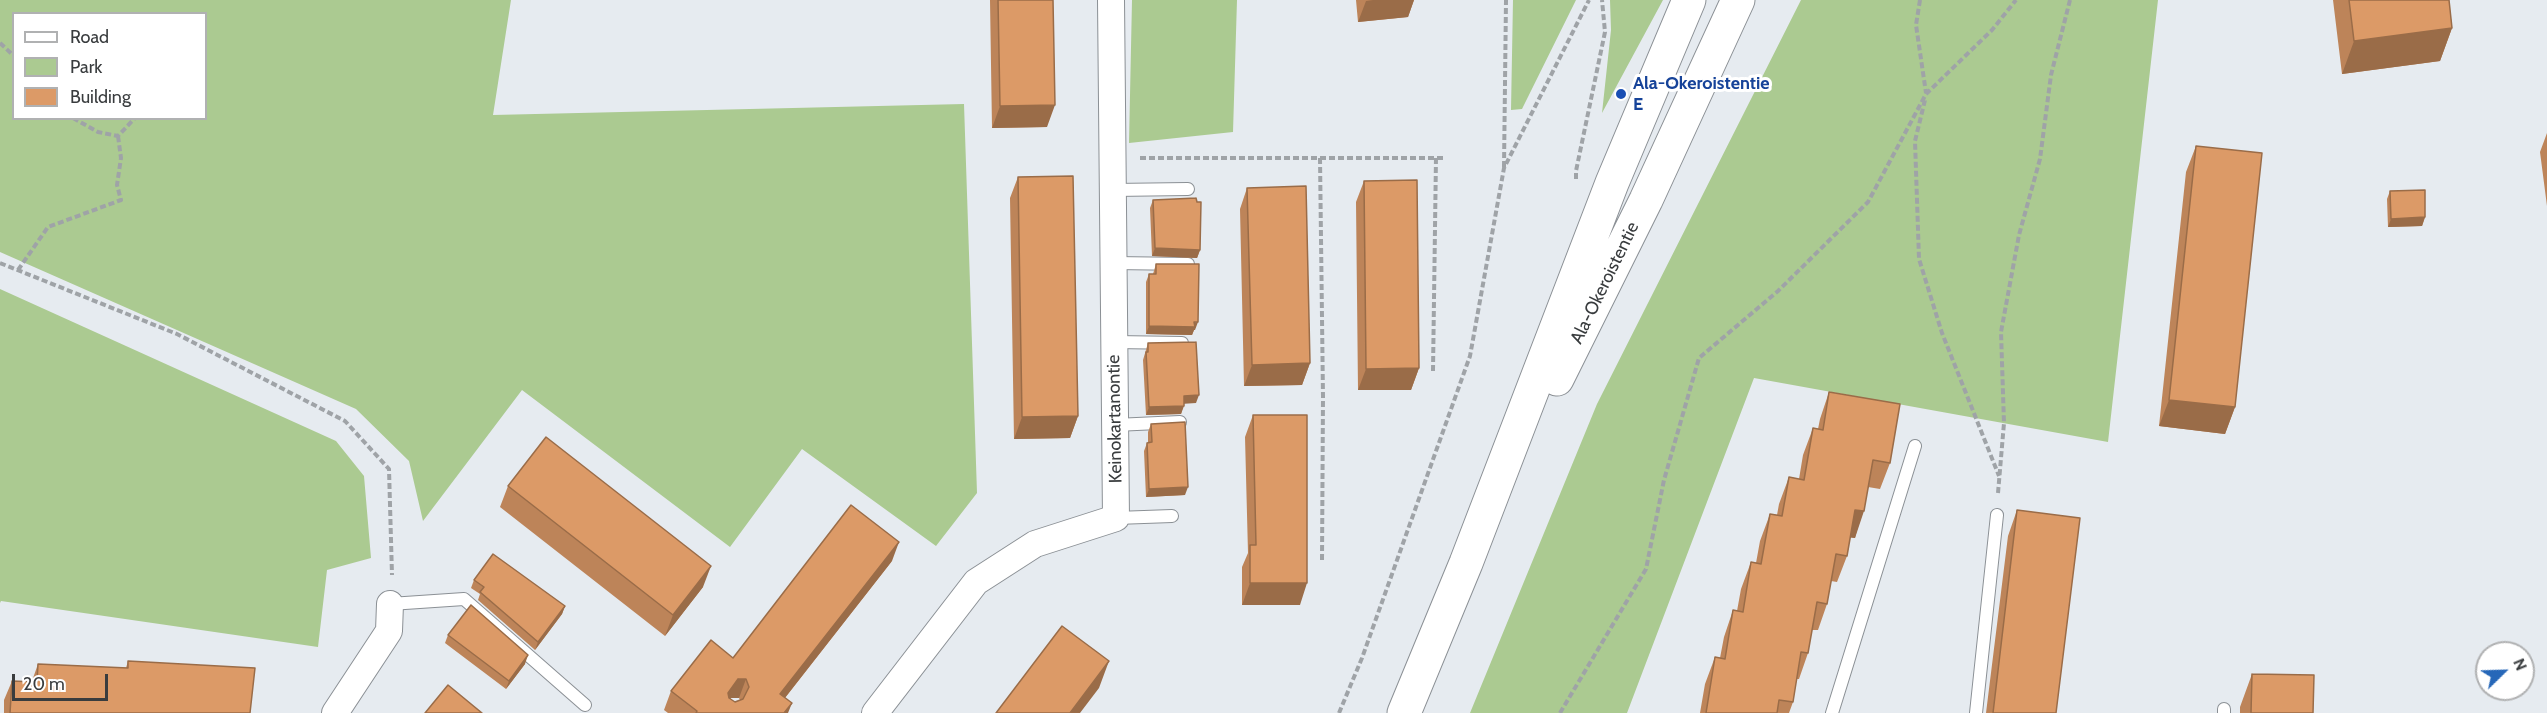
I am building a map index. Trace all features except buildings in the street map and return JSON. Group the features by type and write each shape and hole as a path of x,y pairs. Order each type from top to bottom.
{"main road":[{"name":"Ala-Okeroistentie","path":"1404,713 1466,563 1612,183 1689,0"},
{"name":"Ala-Okeroistentie","path":"1466,563 1646,200 1738,0"}],"street":[{"name":"Keinokartanontie","path":"1111,0 1116,518"},
{"path":"875,713 976,582 1035,544 1116,518"},
{"path":"335,713 389,631 390,604"}],"lane":[{"path":"1113,190 1188,189"},
{"path":"1114,263 1192,265"},
{"path":"1114,342 1189,343"},
{"path":"1115,425 1180,422"},
{"path":"1832,713 1915,446"},
{"path":"1976,713 1997,515"},
{"path":"1116,518 1172,516"},
{"path":"390,604 464,600 585,705"}],"path":[{"path":"1339,713 1362,658 1470,356 1504,168 1506,0"},
{"path":"1504,168 1589,0"},
{"path":"1584,178 1576,180 1576,171 1605,32 1602,0"},
{"path":"1920,0 1916,25 1926,94 1915,141 1920,260 1942,333 2000,477"},
{"path":"1560,713 1646,569 1664,480 1699,358 1778,291 1868,202 1926,94 1992,30 2016,0"},
{"path":"1997,515 2004,423 2001,332 2019,236 2040,159 2051,75 2070,0"},
{"path":"0,43 12,54"},
{"path":"77,120 98,132 118,136"},
{"path":"118,136 133,120"},
{"path":"18,270 48,227 121,200 117,185 121,158 118,136"},
{"path":"1113,158 1446,158"},
{"path":"1320,158 1323,398 1322,562"},
{"path":"1433,370 1436,158"},
{"path":"0,263 177,334 345,421 389,469 392,570 390,604"}],"green space":[{"path":"0,0 511,0 493,115 964,104 977,493 936,546 802,449 730,547 522,390 423,521 409,461 356,409 0,252"},
{"path":"1132,0 1237,0 1233,132 1129,143"},
{"path":"1513,0 1576,0 1522,109 1511,110"},
{"path":"1610,0 1663,0 1602,113 1611,30"},
{"path":"1801,0 2158,0 2108,442 1754,378 1627,713 1470,713 1597,404"},
{"path":"0,289 336,441 364,476 371,558 327,570 318,647 1,601 0,603"}],"place":[{"name":"Ala-Okeroistentie E","path":"1621,94"}]}
